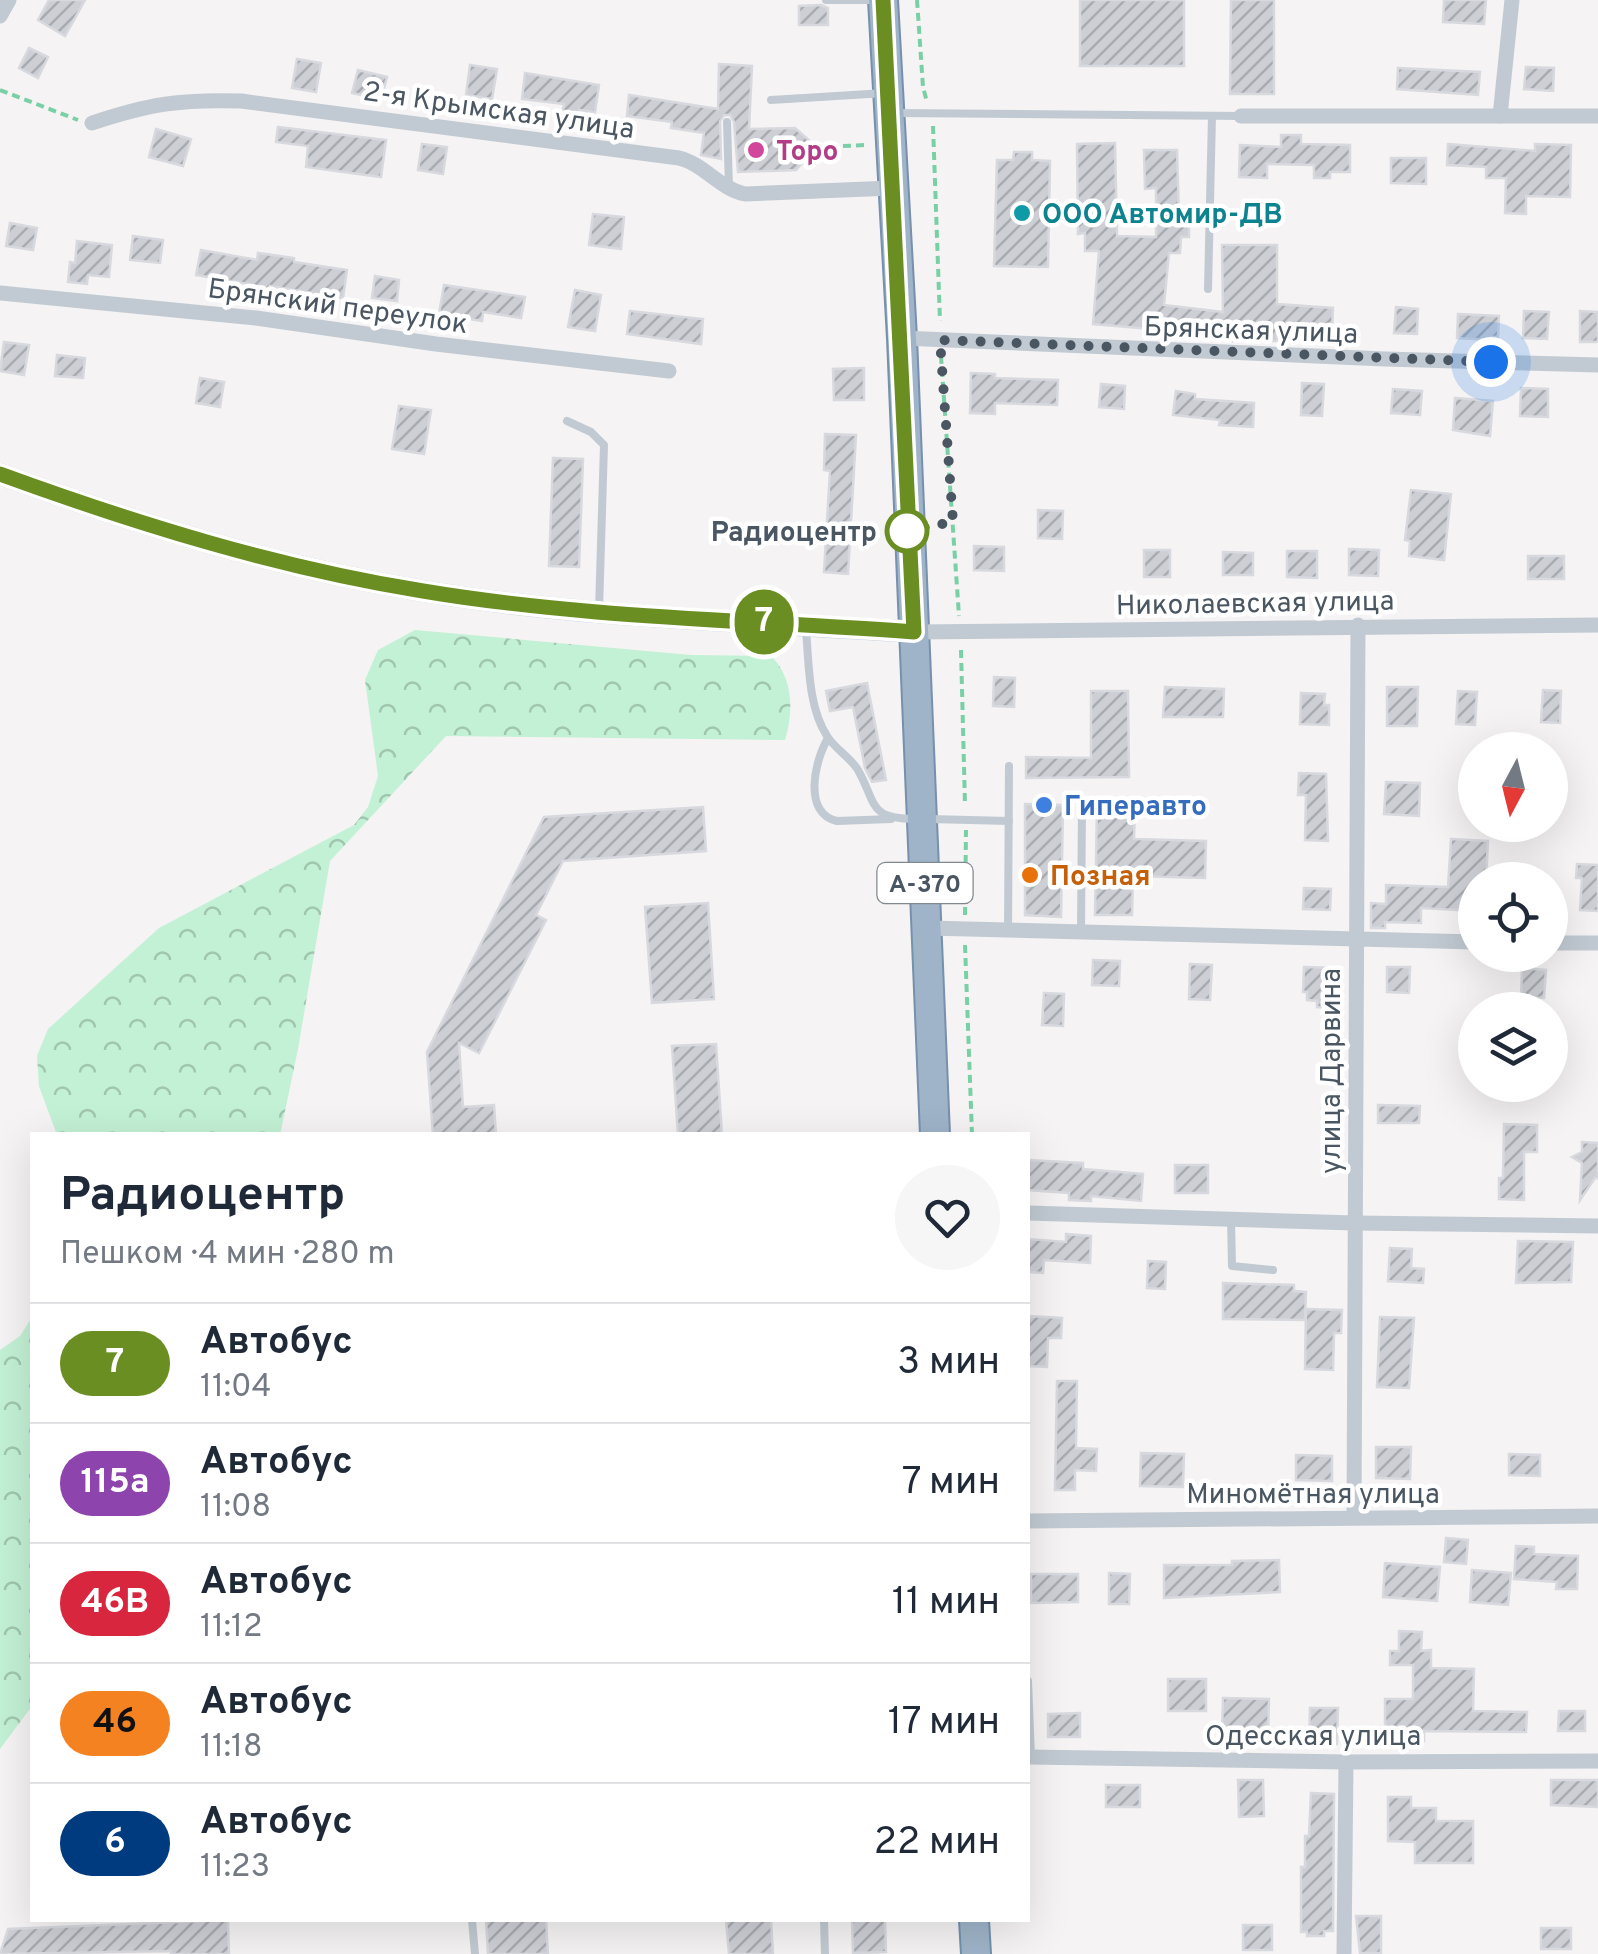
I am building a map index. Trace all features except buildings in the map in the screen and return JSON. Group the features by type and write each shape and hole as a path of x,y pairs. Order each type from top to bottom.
{"highway":[{"name":"А-370","path":"883,0 902,338 935,1132"},
{"path":"974,1922 976,1954"}],"main road":[{"path":"0,474 77,502 259,556 422,591 598,610 914,632"}],"street":[{"path":"0,16 9,0"},
{"path":"1500,116 1512,0"},
{"name":"2-я Крымская улица","path":"92,123 151,104 240,100 679,158 745,194 893,188"},
{"path":"1241,116 1598,116"},
{"name":"Брянский переулок","path":"0,293 256,318 436,344 670,370"},
{"name":"Брянская улица","path":"902,338 1385,360 1598,365"},
{"name":"улица Дарвина","path":"1354,1517 1358,625"},
{"name":"Николаевская улица","path":"914,632 1598,625"},
{"path":"927,928 1458,942"},
{"path":"1568,943 1598,943"},
{"path":"1030,1213 1598,1226"},
{"name":"Миномётная улица","path":"1030,1521 1598,1516"},
{"name":"Одесская улица","path":"1030,1758 1598,1760"},
{"path":"1344,1954 1346,1762"}],"lane":[{"path":"826,0 869,0"},
{"path":"771,100 890,102 932,113 1241,116"},
{"path":"1208,290 1212,116"},
{"path":"728,122 729,188"},
{"path":"566,421 591,432 604,444 598,610"},
{"path":"805,624 815,705 828,738 856,767 871,803 879,813 892,819"},
{"path":"828,738 815,769 814,783 821,812 829,820 1009,822"},
{"path":"1008,931 1009,766"},
{"path":"1081,934 1082,804"},
{"path":"1231,1219 1232,1266 1273,1270"},
{"path":"472,1922 475,1954"},
{"path":"824,1922 825,1954"}],"path":[{"path":"918,0 922,87 932,113 940,340 960,631 966,820 964,930 972,1132"},
{"path":"0,90 92,123"},
{"path":"817,148 892,143"}],"green space":[{"path":"415,630 691,655 771,656 784,674 790,695 790,718 785,740 446,736 330,861 281,1132 56,1132 39,1086 37,1056 48,1029 159,928 354,825 368,807 378,776 365,680 378,650"},
{"path":"30,1320 30,1709 0,1749 0,1350 20,1336"}],"bus line":[{"name":"7","path":"0,474 77,502 259,556 422,591 550,607 914,632 883,0"}],"place":[{"name":"Торо","path":"756,150"},
{"name":"ООО Автомир-ДВ","path":"1022,213"},
{"name":"Радиоцентр","path":"907,531"},
{"name":"Гиперавто","path":"1044,805"},
{"name":"Позная","path":"1030,875"}],"route":[{"path":"907,531 953,522 940,340 1491,362"}]}
